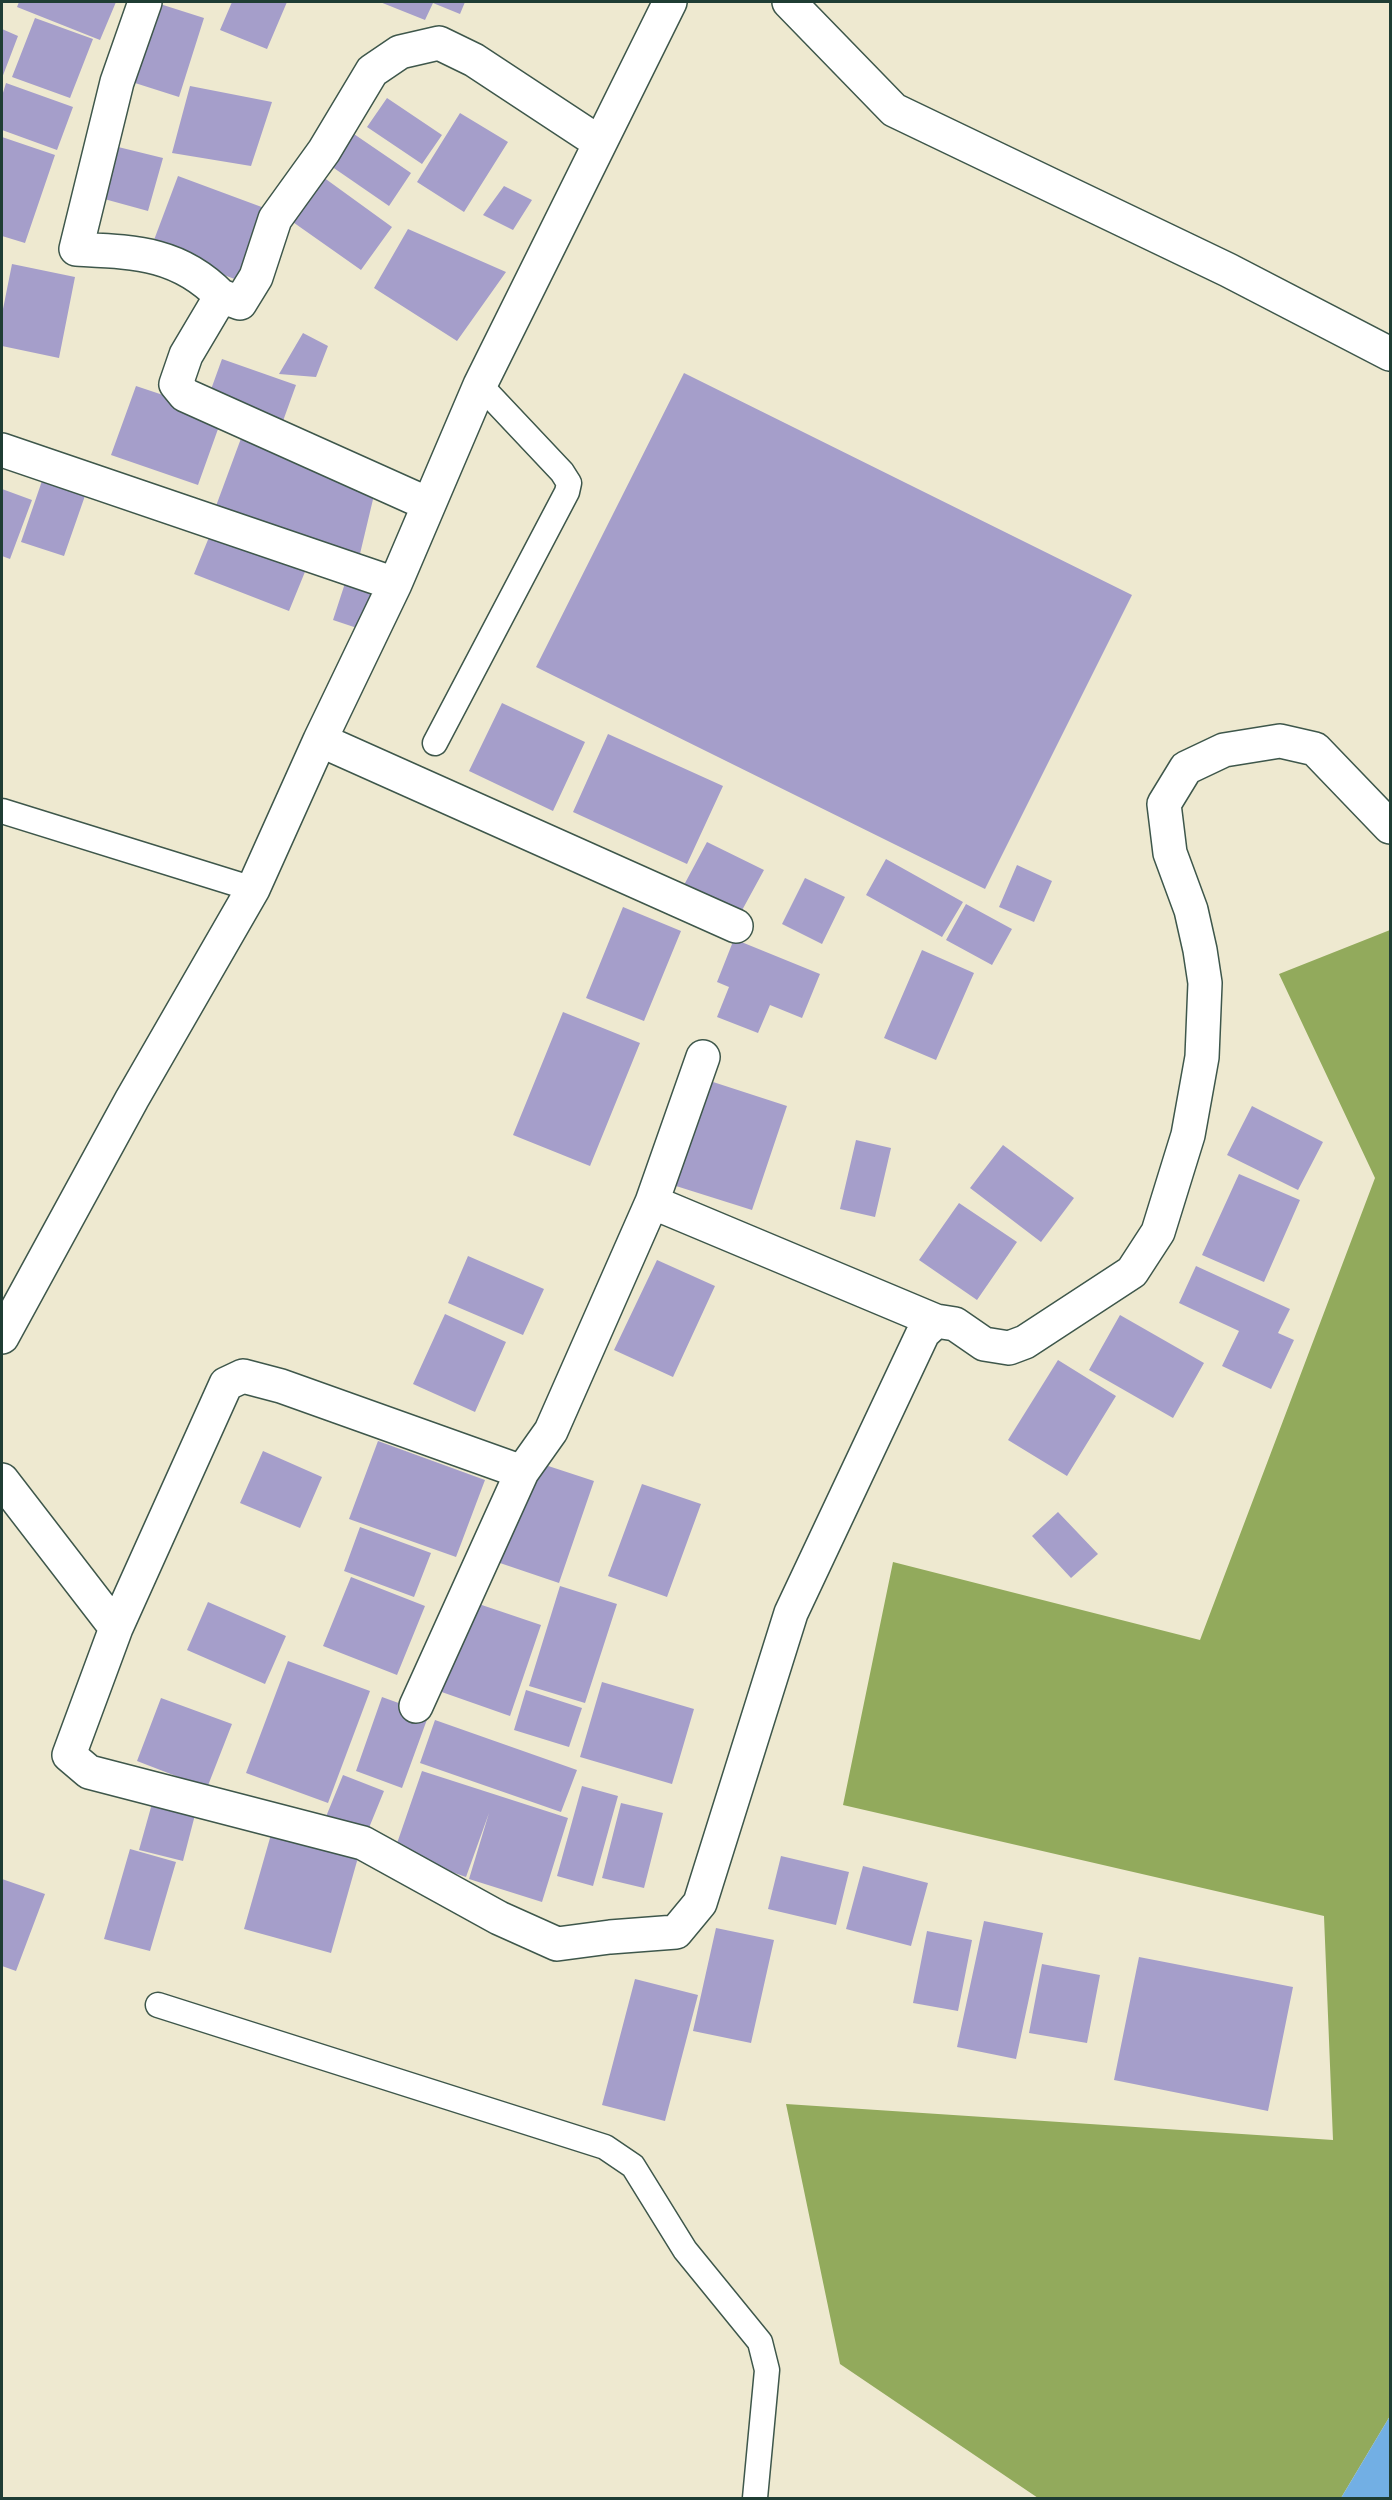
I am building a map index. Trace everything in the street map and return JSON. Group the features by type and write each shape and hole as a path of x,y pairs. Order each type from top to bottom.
{"street":[{"path":"146,2 117,82 76,249 139,252 173,262 205,279 221,296 240,303 256,277 275,219 324,151 372,71 400,52 439,43 474,60 600,143"},
{"path":"2,1337 132,1099 253,889 320,740 395,584 480,385 670,2"},
{"path":"789,2 894,110 1228,270 1390,354"},
{"path":"221,296 186,355 176,384 185,396 429,504"},
{"path":"2,450 395,584"},
{"path":"320,740 736,926"},
{"path":"652,1202 936,1321 955,1324 984,1344 1009,1348 1025,1342 1132,1272 1158,1232 1188,1135 1197,1090 1205,1026 1205,983 1191,910 1170,853 1164,804 1186,768 1224,750 1280,741 1315,749 1390,827"},
{"path":"416,1706 522,1472 551,1431 652,1202 703,1058"},
{"path":"522,1472 281,1386 243,1376 226,1384 116,1628 69,1755 89,1772 363,1843 499,1918 557,1944 676,1932 700,1903 791,1613 923,1333 936,1321"},
{"path":"2,1480 116,1628"}],"lane":[{"path":"435,743 567,492 569,483 562,472 480,385"},
{"path":"2,811 253,889"},
{"path":"158,2005 605,2147 633,2166 685,2250 760,2342 767,2370 755,2499"}],"green space":[{"path":"1390,930 1390,2416 1341,2498 1038,2498 840,2364 786,2104 1333,2140 1324,1916 843,1805 893,1562 1200,1640 1375,1178 1279,974"}],"water":[{"path":"1390,2416 1390,2498 1341,2498"}],"building":[{"path":"19,2 116,2 100,40 17,7"},
{"path":"232,2 287,2 267,49 220,30"},
{"path":"380,2 465,2 460,14 433,3 425,20"},
{"path":"160,4 204,18 179,97 135,83"},
{"path":"35,18 93,39 70,98 12,77"},
{"path":"2,29 18,36 2,78"},
{"path":"6,83 73,107 57,150 2,130 2,96"},
{"path":"190,86 272,102 251,166 172,153"},
{"path":"387,98 442,135 422,164 367,127"},
{"path":"460,113 508,142 464,212 417,182"},
{"path":"351,132 411,173 389,206 328,164"},
{"path":"2,137 55,155 25,243 2,236"},
{"path":"110,145 163,158 148,211 97,197"},
{"path":"178,176 267,209 240,281 151,248"},
{"path":"323,177 392,227 361,270 290,220"},
{"path":"504,186 532,200 513,230 483,215"},
{"path":"408,229 506,272 457,341 374,288"},
{"path":"12,264 75,277 59,358 2,346 2,314"},
{"path":"303,333 328,346 316,377 279,374"},
{"path":"222,359 296,385 283,421 209,395"},
{"path":"684,373 1132,595 985,889 536,667"},
{"path":"136,386 223,415 198,485 111,455"},
{"path":"243,433 375,491 359,558 216,506"},
{"path":"44,475 87,490 64,556 21,542"},
{"path":"2,489 32,500 10,559 2,556"},
{"path":"214,525 309,562 289,611 194,574"},
{"path":"348,574 374,583 360,629 333,620"},
{"path":"502,703 585,742 553,811 469,771"},
{"path":"608,734 723,786 687,864 573,812"},
{"path":"707,842 764,870 740,914 684,885"},
{"path":"886,859 963,902 942,937 866,895"},
{"path":"1017,865 1052,881 1034,922 999,907"},
{"path":"805,878 845,897 822,944 782,924"},
{"path":"966,904 1012,929 992,965 946,940"},
{"path":"623,907 681,931 644,1021 586,998"},
{"path":"734,939 820,974 802,1018 770,1005 758,1033 717,1017 729,987 717,982"},
{"path":"922,950 974,973 936,1060 884,1038"},
{"path":"563,1012 640,1043 590,1166 513,1135"},
{"path":"710,1081 787,1106 752,1210 676,1186"},
{"path":"1252,1106 1323,1142 1298,1190 1227,1155"},
{"path":"856,1140 891,1148 875,1217 840,1209"},
{"path":"1003,1145 1074,1198 1041,1242 970,1188"},
{"path":"1239,1174 1300,1200 1264,1282 1202,1255"},
{"path":"959,1203 1017,1242 977,1300 919,1260"},
{"path":"468,1256 544,1289 523,1335 448,1303"},
{"path":"657,1260 715,1286 673,1377 614,1350"},
{"path":"1196,1266 1290,1309 1278,1333 1294,1340 1271,1389 1222,1366 1239,1331 1179,1303"},
{"path":"445,1314 506,1342 475,1412 413,1384"},
{"path":"1120,1315 1204,1363 1173,1418 1089,1370"},
{"path":"1058,1360 1116,1396 1067,1476 1008,1440"},
{"path":"378,1441 485,1480 456,1557 349,1519"},
{"path":"263,1451 322,1477 300,1528 240,1503"},
{"path":"533,1461 594,1481 559,1583 497,1562"},
{"path":"642,1484 701,1504 667,1597 608,1576"},
{"path":"1058,1512 1098,1554 1071,1578 1032,1536"},
{"path":"360,1527 431,1553 414,1597 344,1571"},
{"path":"351,1577 425,1606 397,1675 323,1646"},
{"path":"560,1586 617,1604 585,1703 529,1686"},
{"path":"467,1600 541,1625 510,1716 436,1690"},
{"path":"208,1602 286,1636 265,1684 187,1650"},
{"path":"288,1661 370,1691 328,1803 246,1773"},
{"path":"602,1682 694,1709 672,1784 580,1757"},
{"path":"526,1690 582,1708 569,1747 514,1730"},
{"path":"382,1697 429,1714 402,1788 356,1771"},
{"path":"161,1698 232,1724 207,1788 137,1761"},
{"path":"435,1720 577,1770 561,1812 420,1763"},
{"path":"422,1771 568,1818 542,1902 469,1879 489,1813 466,1877 394,1852"},
{"path":"343,1775 384,1791 364,1840 323,1824"},
{"path":"582,1786 618,1796 593,1886 557,1876"},
{"path":"153,1800 196,1811 183,1861 139,1850"},
{"path":"621,1803 663,1813 644,1888 602,1878"},
{"path":"274,1824 361,1847 331,1953 244,1929"},
{"path":"130,1849 176,1862 150,1951 104,1939"},
{"path":"781,1856 849,1872 836,1925 768,1909"},
{"path":"863,1866 928,1883 911,1946 846,1929"},
{"path":"2,1879 45,1894 16,1971 2,1966"},
{"path":"984,1921 1043,1933 1016,2059 957,2047"},
{"path":"716,1928 774,1940 751,2043 693,2031"},
{"path":"927,1931 972,1940 958,2011 913,2003"},
{"path":"1139,1957 1293,1987 1268,2111 1114,2080"},
{"path":"1042,1964 1100,1975 1087,2043 1029,2033"},
{"path":"635,1979 698,1995 665,2121 602,2105"}]}
